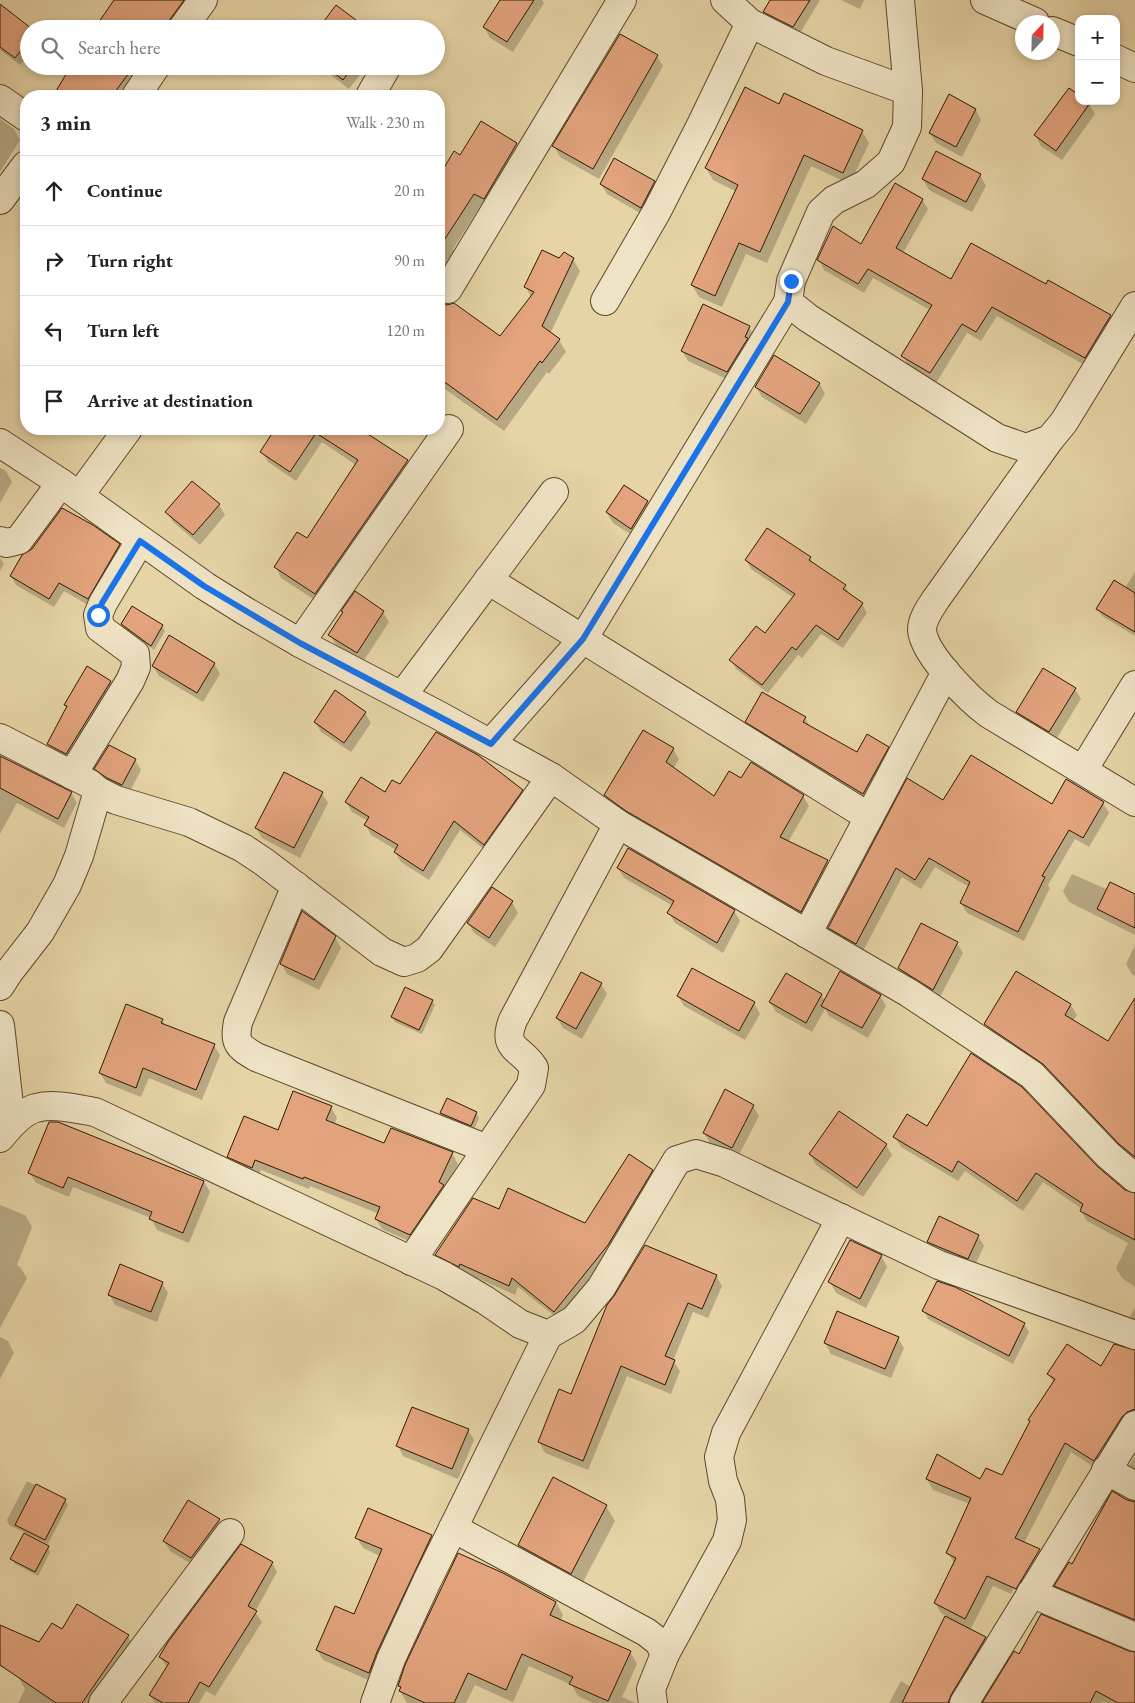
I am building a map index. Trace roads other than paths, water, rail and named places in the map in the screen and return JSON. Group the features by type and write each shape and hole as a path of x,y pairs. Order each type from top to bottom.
{"street":[{"path":"189,20 204,0"},
{"path":"448,289 622,0"},
{"path":"724,0 750,23 826,61 908,91"},
{"path":"491,744 583,639 788,302 791,281 821,212 834,200 866,184 891,162 907,127 908,91 900,0"},
{"path":"985,0 1019,15"},
{"path":"605,301 662,203 750,23"},
{"path":"1060,34 1075,40"},
{"path":"1120,62 1135,68"},
{"path":"140,90 150,75"},
{"path":"373,90 382,75"},
{"path":"0,99 20,113"},
{"path":"0,200 20,173"},
{"path":"788,302 808,318 997,438 1026,448 1050,439"},
{"path":"1135,306 1064,422 926,614 922,630 930,650 958,687 973,702 989,714 1135,802"},
{"path":"300,643 450,429"},
{"path":"0,541 7,543 19,540 122,435"},
{"path":"0,443 70,490 204,586 300,643 551,777 618,824 909,993 1032,1075 1108,1155 1135,1178"},
{"path":"402,696 554,492"},
{"path":"72,775 130,681 136,667 135,654 100,628 98,615 102,603 140,541"},
{"path":"488,580 869,817"},
{"path":"807,934 946,672"},
{"path":"1083,770 1135,685"},
{"path":"0,738 90,784 98,791 116,800 189,822 243,848 382,952 404,962 417,958 429,948 551,777"},
{"path":"0,986 40,932 67,885 79,856 98,791"},
{"path":"411,1261 531,1085 534,1068 528,1059 511,1046 508,1033 513,1020 618,824"},
{"path":"296,886 238,1022 235,1036 240,1048 256,1057 487,1149"},
{"path":"0,1025 6,1131"},
{"path":"6,1131 35,1108 62,1107 95,1112 444,1276 485,1300 520,1324 548,1335"},
{"path":"375,1703 391,1659 548,1335 574,1320 601,1288 677,1160 696,1154 725,1163 939,1265 1135,1335"},
{"path":"653,1703 651,1690 665,1654 727,1541 732,1520 730,1499 723,1481 719,1458 726,1433 841,1218"},
{"path":"964,1703 1135,1425"},
{"path":"1106,1470 1135,1486"},
{"path":"454,1528 646,1632 659,1642 665,1654"},
{"path":"103,1703 230,1533"},
{"path":"1031,1593 1135,1637"}]}
